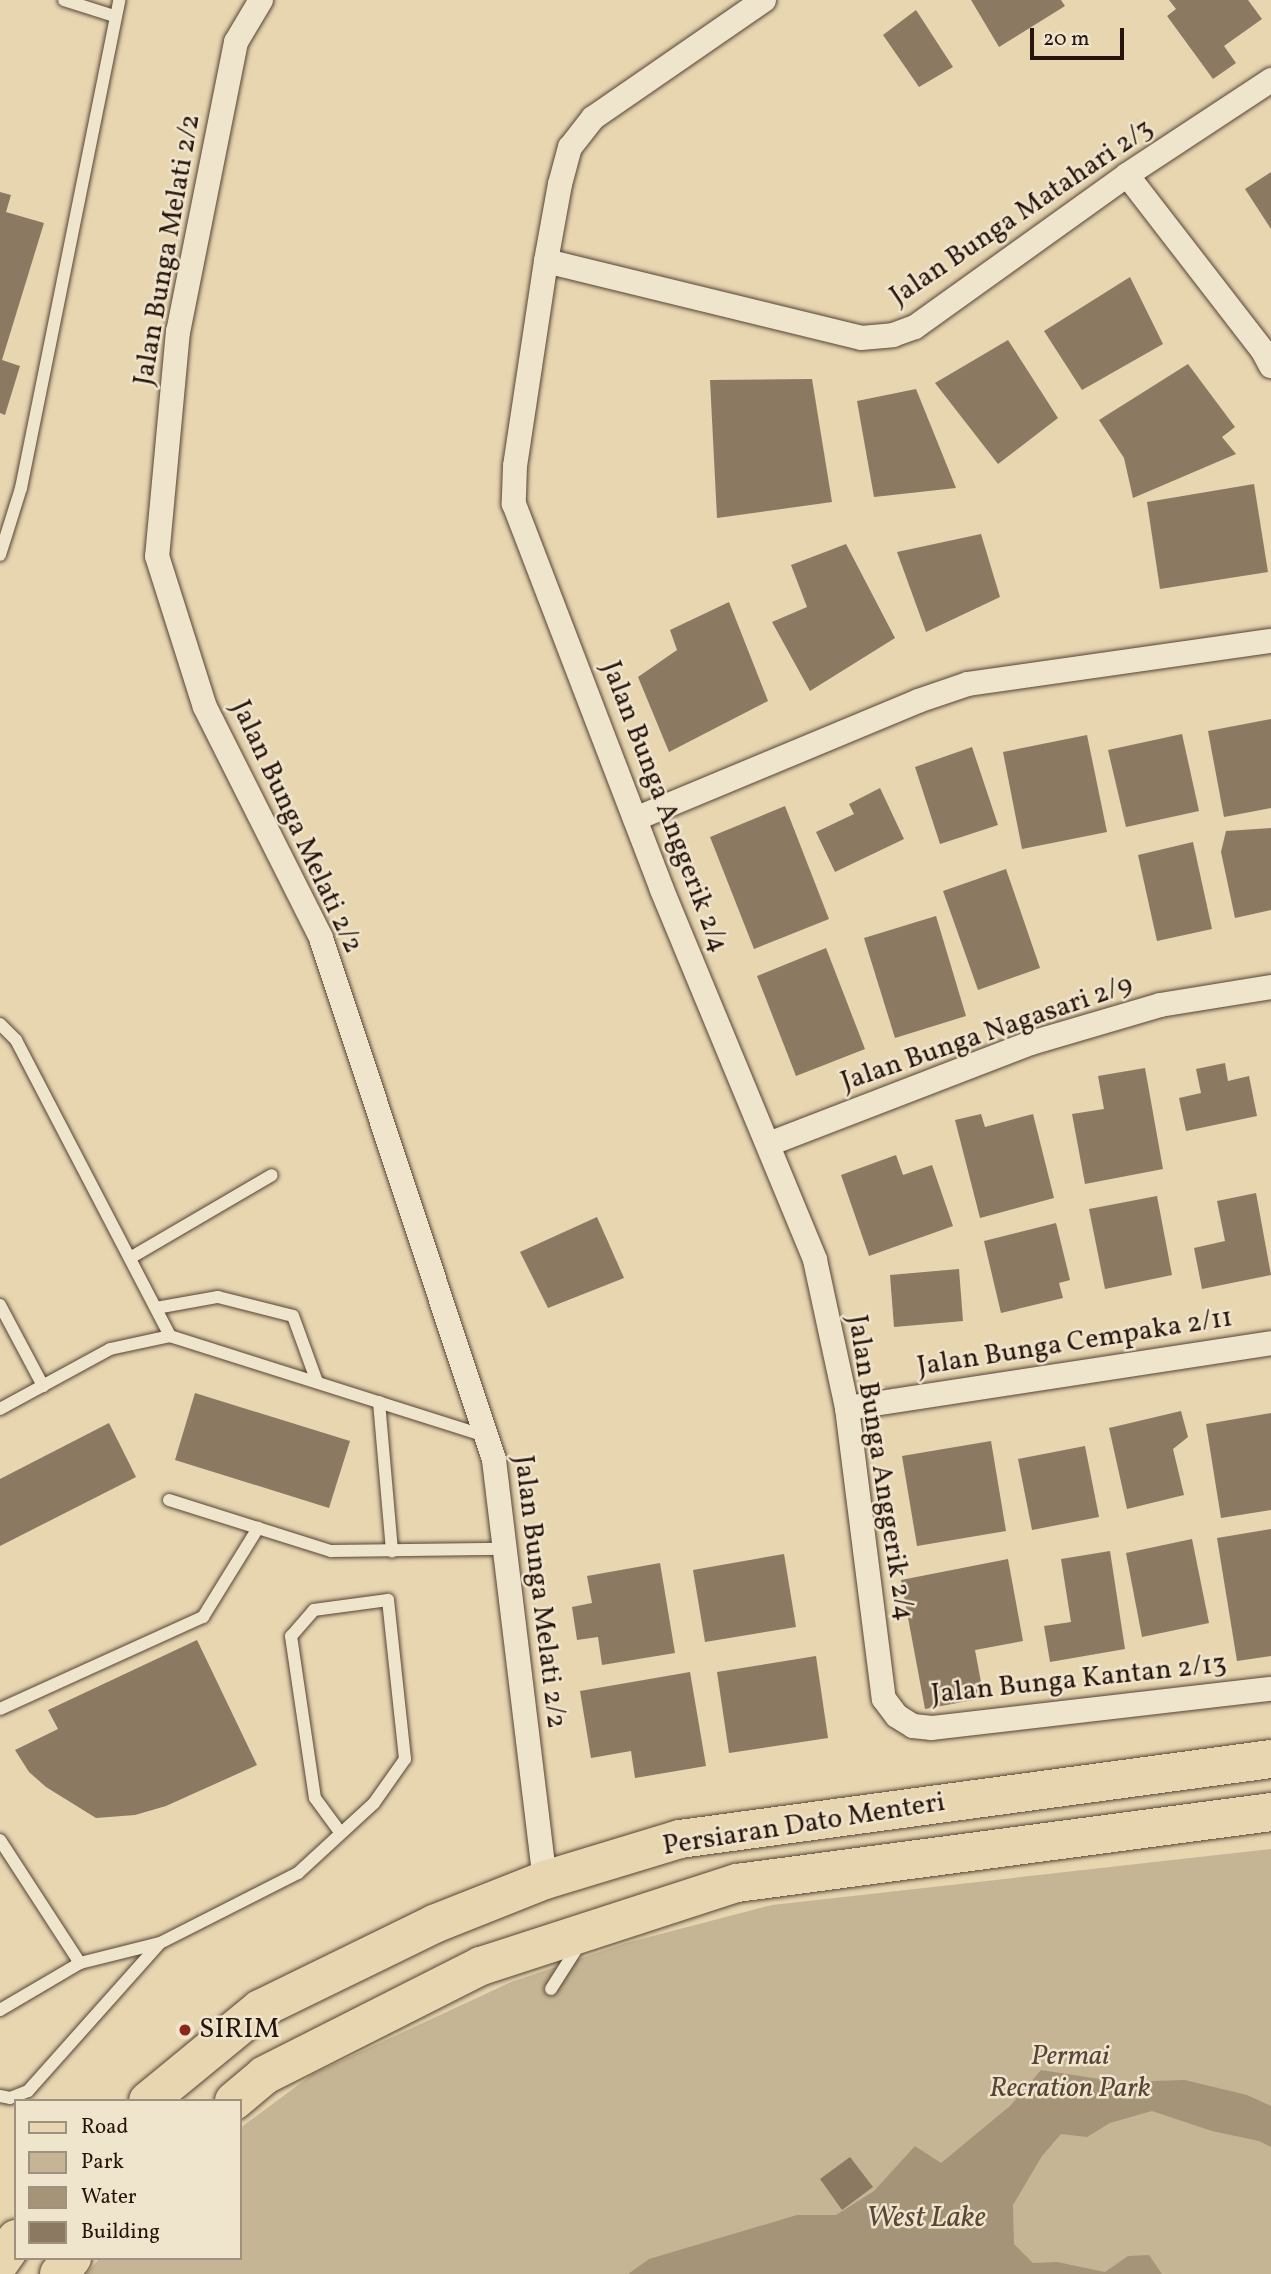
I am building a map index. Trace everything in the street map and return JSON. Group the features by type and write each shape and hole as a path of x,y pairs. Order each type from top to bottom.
{"main road":[{"name":"Persiaran Dato Menteri","path":"150,2099 260,2009 434,1924 545,1880 680,1839 1271,1759"},
{"name":"Persiaran Dato Menteri","path":"236,2099 265,2075 481,1966 737,1883 1271,1812"},
{"path":"0,2262 14,2241"},
{"path":"59,2274 70,2260"}],"street":[{"name":"Jalan Bunga Melati 2/2","path":"261,0 236,42 178,331 157,556 205,707 321,938 494,1460 545,1880"},
{"name":"Jalan Bunga Anggerik 2/4","path":"764,0 593,118 570,147 559,184 546,261 515,466 514,504 635,818 815,1260 847,1408 884,1699 897,1716"},
{"name":"Jalan Bunga Matahari 2/3","path":"546,261 861,338 893,335 915,327 1127,175 1271,80"},
{"path":"1127,175 1263,351 1271,366"},
{"path":"635,818 918,701 968,684 1271,641"},
{"name":"Jalan Bunga Nagasari 2/9","path":"769,1144 1031,1043 1160,1005 1271,987"},
{"name":"Jalan Bunga Cempaka 2/11","path":"847,1408 1271,1343"},
{"name":"Jalan Bunga Kantan 2/13","path":"897,1716 913,1726 932,1728 1271,1689"}],"lane":[{"path":"64,0 114,16"},
{"path":"0,555 21,488 119,0"},
{"path":"0,1024 16,1040 170,1336"},
{"path":"130,1258 272,1175"},
{"path":"156,1308 218,1297 293,1316 317,1382"},
{"path":"0,1305 43,1386"},
{"path":"0,1409 110,1349 170,1336 486,1436"},
{"path":"379,1402 392,1551"},
{"path":"169,1500 331,1551 505,1549"},
{"path":"0,1709 203,1617 258,1528"},
{"path":"0,2010 80,1963 160,1943 299,1873 374,1803 405,1759 388,1600 314,1610 291,1636 315,1798 340,1832"},
{"path":"0,1840 80,1963"},
{"path":"551,1989 585,1932"},
{"path":"0,2096 10,2098 29,2091 160,1943"},
{"path":"0,2251 14,2240"}],"green space":[{"name":"Permai Recration Park","path":"1271,1849 1271,2274 86,2274 98,2260 242,2260 242,2127 313,2074 511,1982 626,1943 772,1905"}],"water":[{"name":"West Lake","path":"1041,2070 1119,2082 1185,2080 1247,2095 1271,2106 1271,2147 1259,2141 1212,2131 1152,2111 1110,2123 1087,2137 1061,2134 1042,2156 1013,2205 1014,2244 1033,2263 1057,2262 1105,2272 1128,2256 1149,2255 1162,2274 628,2274 649,2259 797,2215 836,2215 874,2191 915,2146 941,2163 1010,2106"}],"building":[{"path":"971,0 1061,0 1065,6 999,47"},
{"path":"1169,0 1248,0 1262,19 1224,46 1236,63 1213,79 1167,16 1176,9"},
{"path":"916,10 953,67 919,87 883,35"},
{"path":"1271,172 1271,229 1245,189"},
{"path":"0,192 11,195 6,212 44,223 2,360 20,366 5,415 0,413"},
{"path":"1130,277 1163,344 1082,390 1044,331"},
{"path":"1008,340 1058,418 998,464 935,383"},
{"path":"1188,364 1235,427 1222,437 1236,454 1133,498 1124,458 1099,420"},
{"path":"812,379 832,502 717,518 710,380"},
{"path":"916,389 956,488 874,497 857,401"},
{"path":"1254,484 1268,572 1160,589 1147,502"},
{"path":"981,534 1000,597 926,632 897,552"},
{"path":"846,544 895,638 810,691 772,622 807,607 791,565"},
{"path":"729,602 768,701 669,752 638,677 677,650 670,630"},
{"path":"1271,719 1271,808 1224,817 1208,731"},
{"path":"1182,734 1199,811 1126,827 1108,750"},
{"path":"1087,735 1107,832 1022,849 1003,752"},
{"path":"972,747 998,825 940,844 915,767"},
{"path":"880,788 904,839 835,872 816,832 854,814 849,804"},
{"path":"785,806 829,919 754,949 710,837"},
{"path":"1271,828 1271,910 1235,918 1221,852 1226,831"},
{"path":"1193,842 1212,929 1157,941 1138,855"},
{"path":"1006,869 1040,968 978,990 943,891"},
{"path":"936,916 966,1016 895,1038 864,938"},
{"path":"826,948 865,1049 796,1076 757,976"},
{"path":"1225,1063 1228,1081 1249,1076 1257,1116 1186,1131 1179,1098 1201,1093 1196,1069"},
{"path":"1145,1068 1163,1169 1085,1184 1072,1114 1104,1109 1098,1076"},
{"path":"981,1114 985,1127 1033,1114 1054,1198 980,1218 955,1120"},
{"path":"896,1155 903,1175 932,1165 953,1226 869,1256 841,1175"},
{"path":"1256,1193 1271,1275 1202,1289 1194,1248 1225,1241 1217,1201"},
{"path":"1157,1196 1172,1275 1105,1289 1089,1209"},
{"path":"597,1217 624,1278 548,1308 520,1252"},
{"path":"1056,1223 1070,1280 1059,1283 1063,1298 1001,1313 984,1241"},
{"path":"959,1269 963,1321 894,1327 890,1275"},
{"path":"195,1393 350,1441 329,1508 175,1460"},
{"path":"1181,1411 1188,1437 1173,1449 1184,1495 1127,1509 1109,1428"},
{"path":"1271,1413 1271,1510 1221,1518 1206,1424"},
{"path":"109,1423 136,1477 0,1546 0,1479"},
{"path":"991,1441 1006,1531 917,1546 902,1456"},
{"path":"1085,1446 1099,1517 1032,1530 1018,1459"},
{"path":"1271,1529 1271,1656 1237,1661 1217,1538"},
{"path":"1192,1539 1209,1623 1142,1637 1126,1553"},
{"path":"1110,1551 1125,1649 1050,1662 1044,1626 1071,1622 1061,1559"},
{"path":"784,1554 796,1627 705,1642 693,1570"},
{"path":"1008,1559 1023,1641 975,1650 984,1698 925,1709 901,1580"},
{"path":"660,1563 675,1653 602,1665 598,1637 577,1640 572,1607 592,1603 587,1576"},
{"path":"197,1640 257,1765 166,1806 135,1815 96,1818 46,1787 29,1772 15,1750 58,1729 48,1710"},
{"path":"816,1656 828,1738 729,1753 717,1672"},
{"path":"690,1672 706,1766 635,1778 631,1751 591,1758 580,1691"},
{"path":"850,2157 873,2187 842,2210 820,2179"}],"place":[{"name":"SIRIM","path":"185,2030"}]}
